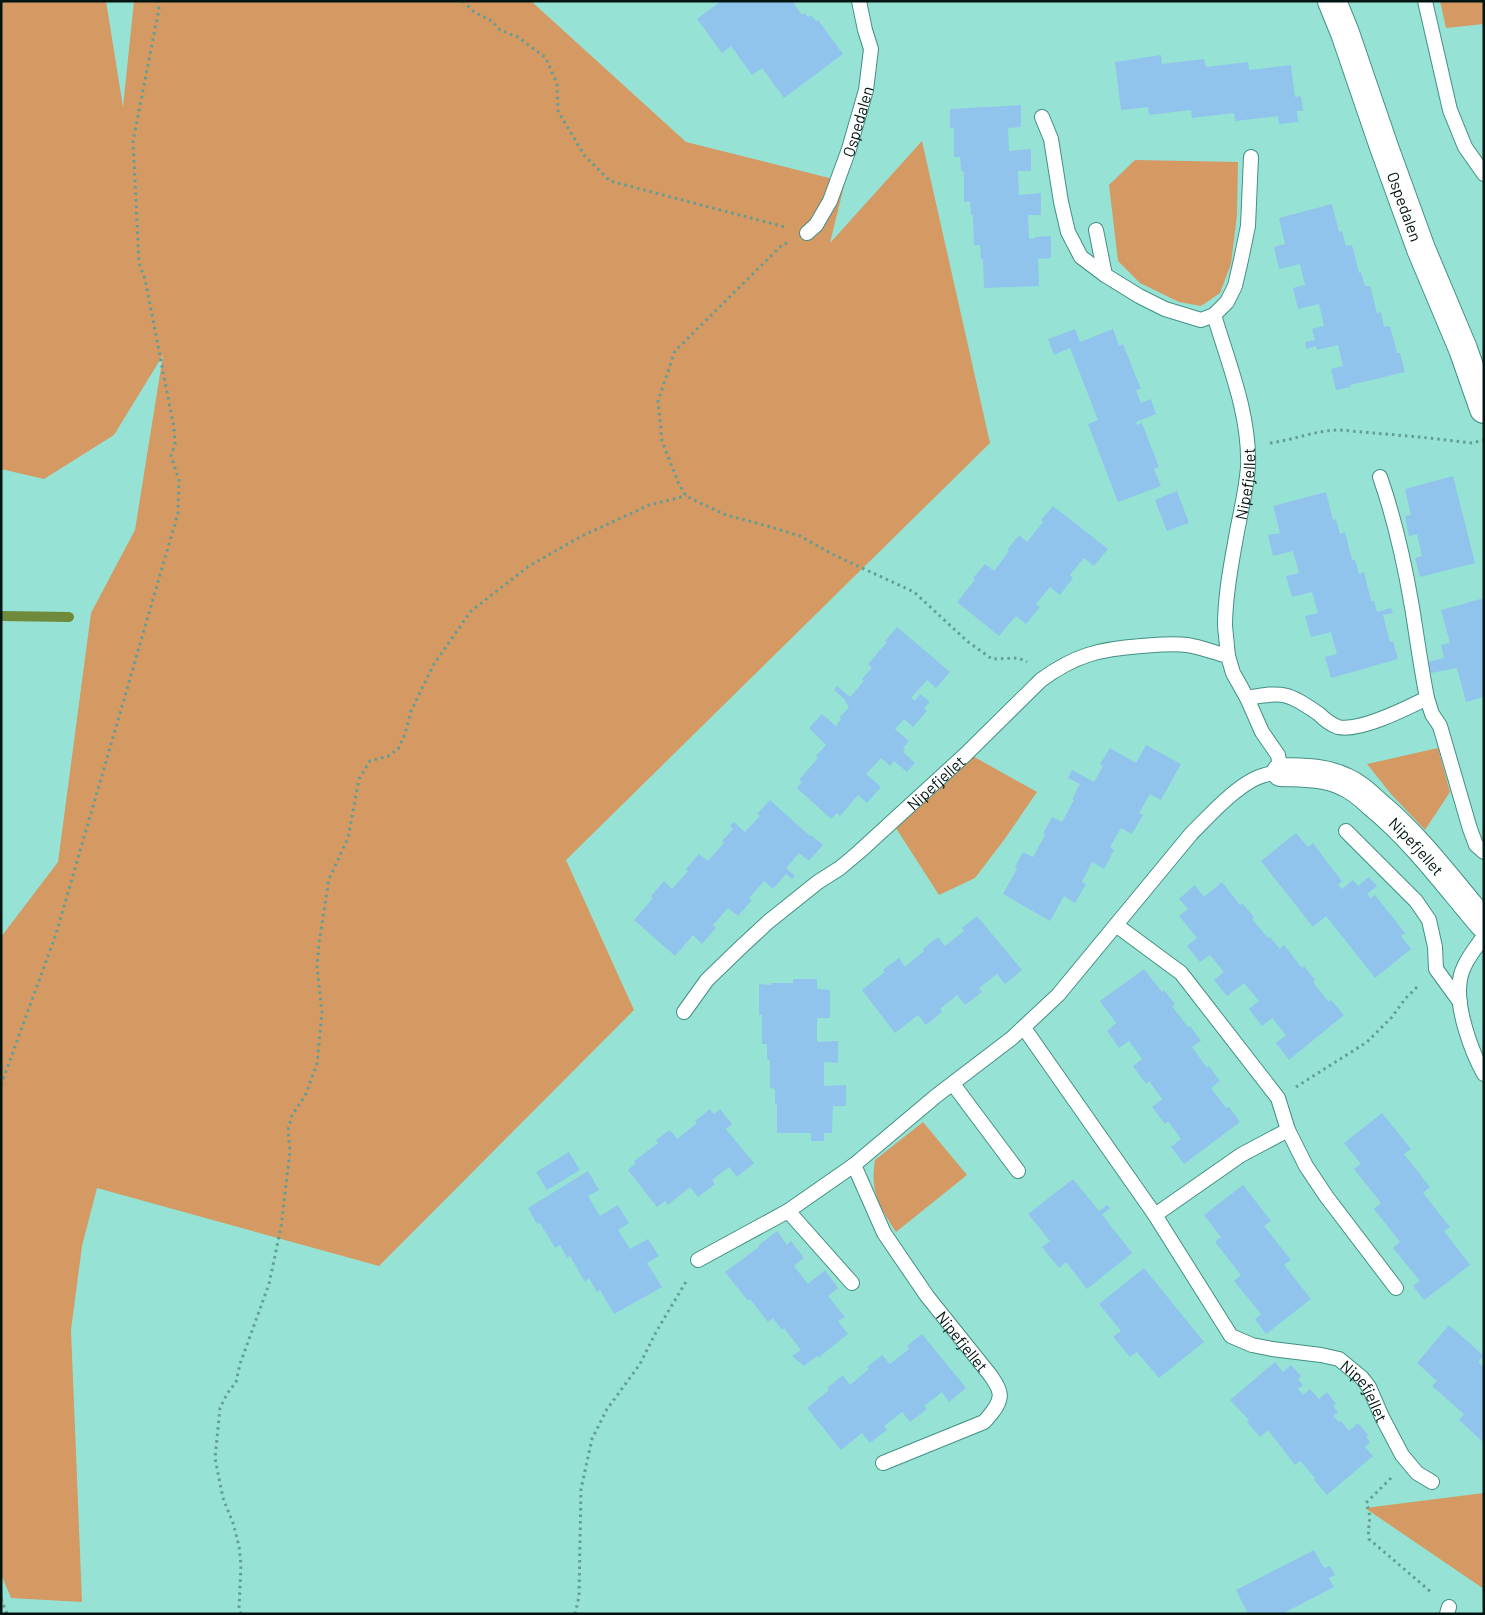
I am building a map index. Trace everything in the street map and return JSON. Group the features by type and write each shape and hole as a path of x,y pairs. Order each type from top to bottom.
{"street":[{"name":"Ospedalen","path":"1332,1 1421,249 1463,349 1484,409"},
{"name":"Nipefjellet","path":"1281,772 1314,773 1331,776 1360,791 1392,818 1410,837 1484,924"}],"lane":[{"name":"Ospedalen","path":"807,233 816,226 830,201 849,149 866,90 871,49 859,1"},
{"path":"1425,1 1450,110 1465,147 1484,174"},
{"path":"1042,117 1051,139 1068,232 1081,257 1104,275 1139,296 1165,309 1201,320 1214,316 1227,302 1235,286 1248,226 1251,157"},
{"path":"1096,230 1104,275"},
{"name":"Nipefjellet","path":"698,1260 788,1211 854,1165 1024,1028 1058,995 1191,834 1223,803 1249,782 1264,775 1281,772 1278,754 1262,732 1247,698 1233,673 1228,656 1226,626 1227,590 1246,478 1247,446 1244,418 1237,388 1214,316"},
{"path":"1380,477 1395,528 1412,607 1426,698 1432,714 1440,726 1470,829 1476,844 1484,852"},
{"name":"Nipefjellet","path":"684,1012 707,980 739,949 818,882 840,868 859,852 1050,674 1073,660 1110,648 1167,644 1189,645 1228,656"},
{"path":"1247,698 1280,693 1297,699 1339,727 1371,722 1426,698"},
{"path":"1346,831 1416,901 1428,920 1434,947 1436,969 1460,1002"},
{"path":"1116,925 1181,973 1278,1098 1288,1130 1306,1166 1326,1196 1396,1288"},
{"path":"1484,936 1465,966 1460,980 1460,1002 1470,1045 1484,1074"},
{"name":"Nipefjellet","path":"1024,1028 1155,1216 1231,1336 1252,1345 1339,1359 1362,1378 1369,1388 1402,1455 1417,1473 1432,1482"},
{"path":"953,1084 1018,1171"},
{"path":"1155,1216 1241,1155 1288,1130"},
{"name":"Nipefjellet","path":"854,1165 884,1233 927,1296 991,1376 1000,1391 999,1402 984,1422 883,1463"},
{"path":"788,1211 852,1283"}],"path":[{"path":"1,1085 56,934 178,513 178,480 171,456 175,444 174,428 145,279 139,263 133,141 159,9 158,1"},
{"path":"463,1 474,12 492,21 500,30 518,37 546,58 557,84 558,111 584,155 610,181 807,233"},
{"path":"807,233 783,244 675,351 658,401 662,442 678,482 686,496 726,515 800,536 834,555 914,592 967,641 992,659 1018,658 1050,674"},
{"path":"1247,446 1279,442 1306,434 1340,430 1472,443 1484,440"},
{"path":"241,1614 239,1608 241,1565 239,1546 233,1523 223,1498 215,1458 220,1408 226,1394 236,1382 240,1364 269,1284 281,1227 290,1150 288,1130 292,1115 305,1096 316,1064 322,1012 318,960 329,879 348,838 359,779 370,761 388,756 398,749 405,734 411,711 434,664 471,611 529,566 580,537 649,506 686,496"},
{"path":"1278,1098 1368,1042 1406,999 1436,969"},
{"path":"575,1614 579,1596 581,1489 592,1439 607,1409 640,1364 656,1332 698,1260"},
{"path":"1417,1473 1396,1473 1366,1504 1371,1513 1368,1529 1369,1540 1448,1610"},
{"path":"1,1599 7,1614"}],"shaded area":[{"path":"1,1 106,1 123,107 134,1 531,1 686,142 845,182 830,243 922,141 990,443 566,860 634,1010 379,1266 97,1188 82,1246 71,1330 82,1602 11,1598 1,1574 1,937 58,862 91,613 135,530 163,355 114,435 44,479 1,469"},
{"path":"1440,1 1484,1 1484,24 1446,28"},
{"path":"1135,160 1238,162 1237,215 1231,264 1220,293 1201,306 1179,302 1140,283 1118,261 1109,185"},
{"path":"1438,748 1450,792 1425,830 1391,794 1367,764"},
{"path":"969,754 1037,792 975,878 939,895 894,825"},
{"path":"923,1122 967,1175 896,1232 877,1198 874,1181 875,1160"},
{"path":"1484,1493 1484,1589 1365,1508"}],"building":[{"path":"721,1 792,1 802,15 804,13 808,17 811,15 816,21 818,20 843,54 784,98 762,68 752,75 731,46 722,53 697,19"},
{"path":"1161,55 1162,64 1204,59 1206,67 1248,62 1249,70 1291,65 1295,97 1301,96 1303,111 1297,111 1298,122 1279,124 1278,116 1235,121 1234,113 1192,118 1191,110 1149,115 1148,107 1121,110 1115,62"},
{"path":"1021,105 1021,127 1008,128 1009,151 1031,149 1031,171 1018,171 1019,195 1041,193 1041,215 1028,215 1029,239 1051,236 1051,258 1038,259 1039,286 984,288 983,259 981,259 980,245 974,245 973,215 971,215 970,201 964,202 964,172 961,171 960,157 954,157 954,128 950,128 950,109"},
{"path":"1332,204 1339,232 1342,231 1346,246 1352,245 1359,273 1361,272 1365,286 1370,286 1377,313 1381,312 1384,327 1390,326 1397,353 1400,353 1405,372 1336,390 1331,369 1343,366 1338,345 1317,350 1316,346 1306,349 1305,342 1315,340 1312,329 1324,326 1319,304 1298,309 1293,288 1305,285 1300,264 1279,269 1274,247 1285,244 1279,218"},
{"path":"1075,329 1080,342 1113,329 1119,346 1123,344 1141,389 1136,390 1141,403 1151,399 1156,414 1136,422 1137,425 1142,423 1159,467 1154,469 1161,486 1118,502 1088,424 1098,420 1070,348 1054,355 1048,339"},
{"path":"1453,476 1475,563 1420,577 1415,558 1422,556 1417,534 1409,536 1405,516 1411,515 1405,489"},
{"path":"1177,491 1189,523 1167,531 1155,500"},
{"path":"1326,492 1333,520 1336,519 1340,534 1345,532 1352,560 1355,560 1359,574 1364,572 1371,601 1374,601 1377,612 1391,608 1393,613 1383,615 1390,642 1393,641 1398,659 1331,678 1325,657 1337,654 1331,632 1311,637 1305,616 1318,613 1312,592 1292,597 1286,576 1299,573 1293,551 1273,556 1268,535 1280,533 1273,506"},
{"path":"1053,506 1108,549 1094,566 1084,558 1070,575 1073,578 1060,595 1050,587 1036,604 1040,607 1026,624 1016,616 999,636 957,602 985,564 994,571 1019,535 1027,542 1043,522 1041,520"},
{"path":"1484,598 1484,697 1466,702 1457,668 1431,673 1428,662 1444,658 1441,645 1450,643 1441,610"},
{"path":"897,627 950,672 936,688 927,680 911,698 915,701 920,694 930,702 924,708 927,711 913,727 904,719 895,729 909,741 903,748 905,749 903,752 915,763 907,772 894,761 890,766 881,758 866,774 881,787 867,803 858,795 840,816 837,813 831,819 797,788 802,782 799,780 818,758 816,756 826,745 809,728 822,714 836,726 841,719 839,718 849,707 846,701 834,690 837,686 850,697 872,668 868,664"},
{"path":"1146,745 1181,764 1161,800 1150,794 1139,813 1143,815 1132,834 1121,828 1110,847 1114,850 1104,869 1092,862 1082,882 1086,884 1075,903 1064,896 1050,921 1003,894 1017,869 1015,867 1023,852 1033,857 1052,817 1062,822 1080,784 1068,778 1072,770 1094,782 1103,766 1100,764 1110,748 1136,763"},
{"path":"770,800 810,836 823,845 809,861 799,853 786,868 795,876 792,879 786,874 773,889 764,881 749,898 752,900 738,916 728,908 713,925 716,928 702,944 693,935 675,956 634,920 653,898 651,896 664,881 672,889 688,871 686,869 699,854 708,861 724,843 722,841 733,829 730,826 734,822 745,832 760,816 757,814"},
{"path":"1296,833 1308,847 1313,843 1342,881 1338,885 1342,889 1353,880 1358,886 1369,877 1377,886 1367,894 1371,898 1375,895 1405,933 1401,936 1411,949 1375,978 1326,916 1313,927 1261,861"},
{"path":"1222,882 1240,905 1242,903 1254,917 1252,919 1268,938 1270,937 1280,949 1284,945 1302,968 1304,966 1315,980 1313,982 1329,1002 1331,1000 1344,1015 1289,1060 1276,1043 1286,1035 1272,1018 1262,1026 1249,1009 1259,1001 1244,983 1227,996 1214,980 1224,972 1210,955 1200,962 1187,946 1197,938 1179,916 1188,909 1179,899 1195,885 1204,897"},
{"path":"977,916 1022,970 1005,984 997,974 979,988 982,992 965,1005 957,995 940,1009 942,1012 926,1025 918,1015 895,1033 862,990 899,958 905,967 938,937 945,946 964,931 962,928"},
{"path":"1144,969 1162,992 1164,990 1175,1004 1172,1006 1201,1041 1192,1047 1207,1068 1209,1066 1220,1081 1211,1088 1226,1108 1229,1107 1240,1122 1184,1164 1171,1147 1181,1139 1168,1121 1165,1124 1152,1107 1162,1099 1149,1081 1146,1084 1133,1066 1142,1059 1129,1041 1119,1048 1107,1031 1116,1023 1100,1001"},
{"path":"793,979 817,979 817,989 830,990 830,1018 817,1018 817,1042 838,1041 838,1063 824,1062 824,1086 846,1085 846,1106 833,1106 832,1133 824,1133 824,1141 811,1141 811,1133 777,1133 775,1089 770,1088 770,1060 767,1059 767,1044 762,1044 762,1015 759,1015 759,984 793,983"},
{"path":"710,1109 714,1114 720,1109 732,1124 726,1129 754,1163 737,1177 729,1167 712,1180 715,1184 698,1197 690,1187 668,1205 665,1201 657,1207 628,1170 636,1163 634,1161 658,1143 656,1140 670,1130 677,1139 697,1123 695,1121"},
{"path":"1382,1113 1411,1149 1404,1154 1430,1187 1423,1193 1450,1227 1444,1231 1470,1265 1424,1300 1413,1286 1420,1281 1393,1248 1400,1242 1374,1209 1381,1203 1354,1169 1361,1164 1344,1143"},
{"path":"569,1152 580,1170 547,1190 536,1172"},
{"path":"588,1171 599,1190 588,1196 600,1216 618,1205 629,1223 618,1230 630,1249 648,1239 659,1256 647,1263 662,1287 614,1314 600,1290 597,1292 589,1278 585,1282 570,1256 567,1258 560,1245 555,1248 540,1223 537,1224 528,1208"},
{"path":"1073,1179 1099,1211 1107,1205 1110,1208 1102,1215 1132,1253 1087,1289 1066,1262 1059,1268 1042,1247 1050,1241 1028,1214"},
{"path":"1243,1185 1271,1221 1264,1226 1291,1260 1284,1265 1311,1299 1266,1334 1255,1319 1261,1314 1234,1281 1241,1275 1215,1242 1221,1237 1204,1215"},
{"path":"777,1231 787,1245 791,1241 804,1258 794,1266 808,1284 825,1270 838,1288 828,1296 845,1317 838,1321 848,1334 818,1358 817,1356 804,1366 792,1356 801,1350 784,1328 782,1330 773,1318 768,1322 725,1272"},
{"path":"1144,1268 1204,1342 1159,1378 1137,1352 1130,1357 1113,1337 1121,1331 1099,1304"},
{"path":"1449,1325 1484,1356 1478,1362 1484,1367 1484,1443 1459,1420 1464,1414 1432,1386 1437,1381 1417,1363"},
{"path":"922,1334 966,1388 949,1402 942,1392 924,1406 927,1409 910,1422 902,1412 884,1426 887,1430 870,1443 862,1433 841,1450 807,1408 829,1390 827,1388 843,1375 850,1385 869,1369 867,1367 882,1355 890,1364 909,1349 907,1346"},
{"path":"1275,1362 1283,1372 1291,1365 1301,1376 1298,1379 1303,1385 1298,1389 1303,1395 1310,1389 1319,1399 1327,1392 1336,1404 1333,1406 1338,1412 1333,1416 1339,1422 1341,1421 1349,1431 1358,1423 1368,1435 1366,1437 1370,1442 1365,1447 1373,1456 1327,1495 1300,1461 1295,1465 1268,1430 1260,1437 1247,1422 1249,1420 1230,1400"},
{"path":"1314,1550 1324,1568 1330,1566 1335,1575 1329,1578 1334,1587 1282,1614 1248,1614 1236,1590"}],"waterway":[{"path":"1,616 69,617"}]}
